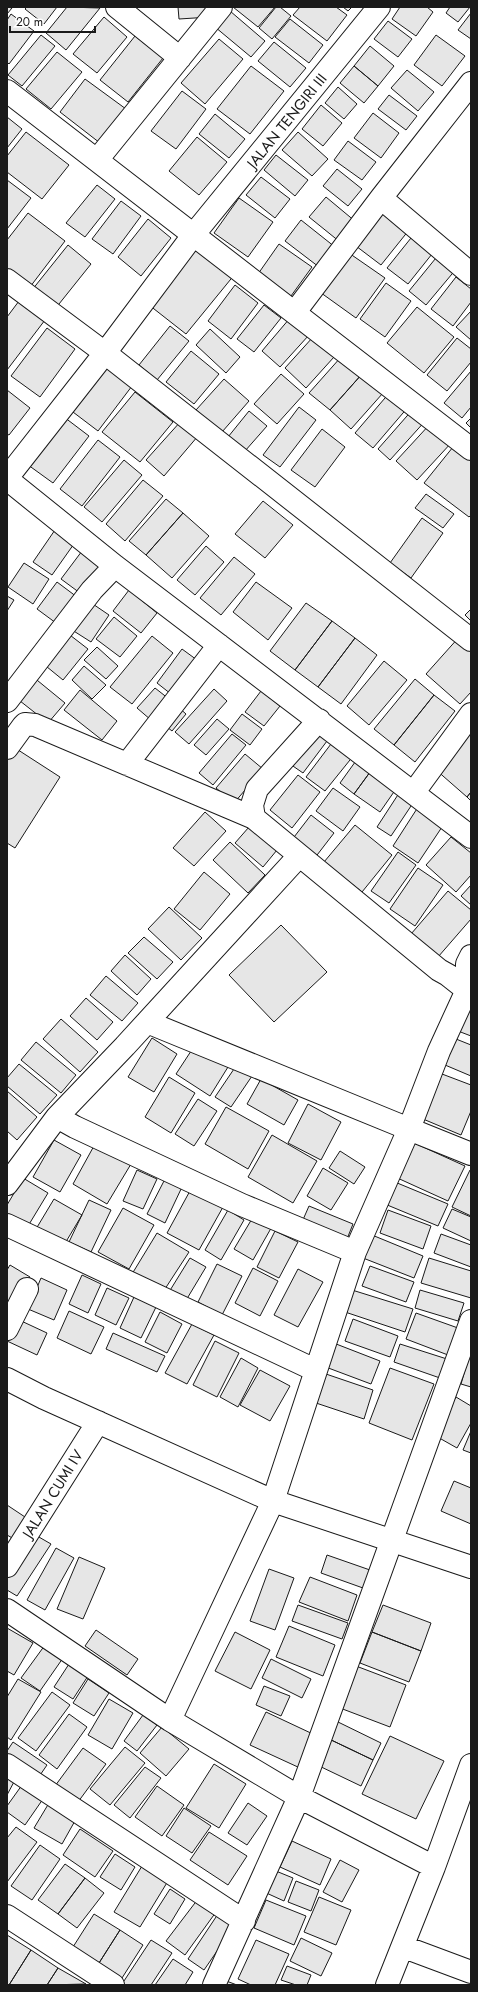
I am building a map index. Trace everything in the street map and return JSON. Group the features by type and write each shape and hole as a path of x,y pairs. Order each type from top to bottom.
{"street":[{"path":"117,7 180,58"},
{"path":"97,160 221,7"},
{"name":"JALAN TENGIRI III","path":"7,478 105,353 194,234 379,7"},
{"path":"295,312 380,198 471,83"},
{"path":"7,91 471,449"},
{"path":"380,198 471,274"},
{"path":"7,280 105,353 471,640"},
{"path":"7,478 114,566 414,792 471,837"},
{"path":"7,701 92,590 114,566"},
{"path":"127,764 219,645"},
{"path":"414,792 471,714"},
{"path":"7,748 15,720 25,724 35,725 254,818 439,970 467,990"},
{"path":"254,818 252,805 257,789 319,720"},
{"path":"7,1184 56,1117 147,1022 299,856"},
{"path":"170,1720 272,1501 355,1252 409,1129 439,1051 467,990 467,964 471,956"},
{"path":"147,1022 471,1154"},
{"path":"56,1117 242,1205 355,1252"},
{"path":"7,1225 316,1370"},
{"path":"7,1329 27,1289"},
{"path":"214,1985 299,1797 471,1321"},
{"path":"7,1379 272,1501 471,1567"},
{"name":"JALAN CUMI IV","path":"7,1566 98,1422"},
{"path":"7,1610 170,1720 299,1797 434,1867"},
{"path":"7,1765 244,1921"},
{"path":"387,1985 404,1947 471,1765"},
{"path":"7,1916 113,1985"},
{"path":"404,1947 471,1972"}],"building":[{"path":"7,7 12,8 7,14"},
{"path":"27,7 57,7 44,24 25,9"},
{"path":"67,7 100,8 66,50 46,33"},
{"path":"178,7 210,7 210,17 179,19"},
{"path":"233,7 275,7 258,27"},
{"path":"276,7 280,7 291,16 272,39 259,28"},
{"path":"300,7 336,7 347,15 327,41 293,15"},
{"path":"343,7 352,7 348,11"},
{"path":"400,7 427,7 433,12 416,36 392,19"},
{"path":"450,7 470,7 458,22 446,13"},
{"path":"230,11 265,41 251,57 215,27"},
{"path":"471,13 471,39 458,30"},
{"path":"11,14 34,31 9,64 7,62 7,20"},
{"path":"104,17 127,37 97,73 73,54"},
{"path":"290,19 323,45 309,63 275,37"},
{"path":"388,21 412,39 398,57 374,39"},
{"path":"41,35 55,46 22,86 8,75"},
{"path":"436,35 465,56 442,86 414,65"},
{"path":"135,36 163,58 128,102 100,80"},
{"path":"219,39 243,59 205,104 181,83"},
{"path":"274,42 306,68 290,87 258,61"},
{"path":"370,46 394,66 378,86 354,66"},
{"path":"57,52 82,72 51,109 26,89"},
{"path":"251,66 284,91 250,134 217,109"},
{"path":"354,66 378,86 364,103 340,83"},
{"path":"407,70 434,92 418,111 391,88"},
{"path":"85,79 126,109 100,143 60,112"},
{"path":"338,87 357,104 344,119 325,103"},
{"path":"182,91 206,109 176,149 151,131"},
{"path":"389,95 417,116 406,130 378,109"},
{"path":"321,105 342,123 323,146 302,129"},
{"path":"373,113 399,133 381,158 354,138"},
{"path":"215,114 245,139 229,158 199,134"},
{"path":"7,117 22,129 7,148"},
{"path":"26,132 69,165 42,199 7,172 7,156"},
{"path":"298,132 328,159 312,176 282,150"},
{"path":"197,137 227,162 199,195 169,171"},
{"path":"348,141 376,162 362,180 334,160"},
{"path":"276,155 308,180 295,196 264,170"},
{"path":"337,169 362,189 348,206 323,186"},
{"path":"261,177 290,199 275,218 246,195"},
{"path":"7,180 31,198 7,229"},
{"path":"97,185 115,199 85,237 66,223"},
{"path":"326,197 356,222 340,242 309,217"},
{"path":"239,198 273,222 248,257 214,233"},
{"path":"121,201 141,216 113,254 92,239"},
{"path":"379,207 409,230 381,265 352,243"},
{"path":"28,213 65,241 30,287 7,270 7,240"},
{"path":"148,219 171,238 141,276 118,257"},
{"path":"301,220 335,247 319,267 285,241"},
{"path":"415,233 436,249 408,284 387,268"},
{"path":"199,244 235,274 186,334 149,305"},
{"path":"279,244 312,267 291,296 258,274"},
{"path":"68,245 91,264 55,309 32,290"},
{"path":"346,251 385,278 356,318 317,290"},
{"path":"440,253 457,268 426,305 409,291"},
{"path":"456,277 471,289 471,302 453,326 431,309"},
{"path":"386,283 411,301 385,337 360,319"},
{"path":"235,285 258,303 231,339 208,321"},
{"path":"19,301 45,320 7,370 7,317"},
{"path":"264,305 281,318 254,352 237,339"},
{"path":"417,307 454,337 424,373 387,343"},
{"path":"471,311 471,340 456,327"},
{"path":"290,318 309,335 280,367 262,351"},
{"path":"170,326 189,341 157,380 139,365"},
{"path":"47,328 75,349 40,397 11,376"},
{"path":"210,329 240,357 226,373 196,345"},
{"path":"313,337 334,357 306,388 285,368"},
{"path":"457,338 471,349 471,362 447,391 427,375"},
{"path":"191,351 219,374 194,404 166,382"},
{"path":"341,357 362,374 330,410 309,393"},
{"path":"104,364 132,386 98,431 69,409"},
{"path":"471,371 471,407 462,418 444,403"},
{"path":"281,374 304,394 277,424 254,404"},
{"path":"362,374 383,393 351,429 330,410"},
{"path":"224,379 249,401 222,432 196,410"},
{"path":"7,390 30,408 9,435 7,434"},
{"path":"391,391 409,406 373,448 355,433"},
{"path":"135,392 173,422 140,462 102,432"},
{"path":"299,407 316,420 280,467 263,455"},
{"path":"414,408 427,419 390,460 378,449"},
{"path":"249,411 267,426 245,451 228,437"},
{"path":"60,414 89,436 53,483 24,462"},
{"path":"471,418 471,428 466,423"},
{"path":"181,421 198,436 164,476 146,460"},
{"path":"431,423 452,442 417,480 396,461"},
{"path":"322,429 345,447 315,487 291,470"},
{"path":"98,440 120,457 82,506 60,489"},
{"path":"453,447 471,461 471,515 469,517 424,483"},
{"path":"124,460 142,475 102,522 84,507"},
{"path":"143,480 163,496 125,541 106,524"},
{"path":"426,494 454,514 443,528 415,508"},
{"path":"166,499 183,513 146,555 129,541"},
{"path":"263,501 293,525 265,558 235,534"},
{"path":"183,513 209,536 172,578 146,555"},
{"path":"422,518 443,533 411,578 390,563"},
{"path":"57,527 76,541 52,575 33,562"},
{"path":"206,546 224,562 195,595 177,580"},
{"path":"82,551 101,566 80,593 61,579"},
{"path":"234,557 255,574 221,615 200,598"},
{"path":"24,563 49,579 33,604 8,587"},
{"path":"57,582 77,597 56,623 37,609"},
{"path":"256,582 292,608 268,640 233,612"},
{"path":"129,590 157,613 141,633 113,611"},
{"path":"7,596 14,600 7,611"},
{"path":"87,600 109,615 91,642 69,628"},
{"path":"306,603 332,621 295,670 270,651"},
{"path":"471,609 471,621 465,615"},
{"path":"114,617 137,636 120,657 96,639"},
{"path":"332,621 355,638 318,687 295,670"},
{"path":"66,632 88,649 63,680 41,662"},
{"path":"152,636 173,653 132,704 110,687"},
{"path":"460,636 471,646 471,692 460,704 426,674"},
{"path":"355,638 377,655 341,704 318,687"},
{"path":"97,647 118,666 106,679 84,660"},
{"path":"182,649 197,660 171,694 157,683"},
{"path":"384,661 407,680 369,725 347,706"},
{"path":"84,666 106,685 92,699 72,680"},
{"path":"32,676 65,703 48,723 15,697"},
{"path":"415,679 434,695 394,745 374,729"},
{"path":"155,688 169,699 151,720 137,708"},
{"path":"214,689 227,701 189,744 175,732"},
{"path":"80,690 117,721 102,740 64,710"},
{"path":"261,691 280,706 264,726 245,712"},
{"path":"434,695 455,711 415,762 394,745"},
{"path":"177,706 186,714 172,731 162,723"},
{"path":"242,714 262,729 250,745 230,730"},
{"path":"217,719 229,729 206,755 194,745"},
{"path":"315,731 327,741 303,773 290,764"},
{"path":"471,732 471,792 467,797 435,769"},
{"path":"232,734 246,745 213,785 199,773"},
{"path":"334,740 354,755 325,791 306,777"},
{"path":"12,746 60,777 15,848 7,843 7,754"},
{"path":"245,754 263,769 234,803 216,788"},
{"path":"358,758 373,768 354,794 340,783"},
{"path":"373,768 398,786 380,812 354,794"},
{"path":"298,775 320,792 292,828 270,810"},
{"path":"403,787 417,797 391,836 377,827"},
{"path":"333,788 360,807 343,831 316,811"},
{"path":"471,792 471,801 467,797"},
{"path":"420,804 446,821 418,863 393,846"},
{"path":"205,812 226,831 194,866 173,848"},
{"path":"311,815 334,833 314,859 291,841"},
{"path":"355,825 392,855 362,892 324,862"},
{"path":"249,827 277,850 263,867 235,843"},
{"path":"451,837 471,853 471,875 456,892 426,865"},
{"path":"230,842 265,875 248,893 213,860"},
{"path":"398,852 416,865 389,903 371,891"},
{"path":"418,868 443,885 415,926 390,909"},
{"path":"204,872 230,894 200,930 174,909"},
{"path":"471,885 471,905 461,896"},
{"path":"448,891 471,910 471,919 438,957 411,934"},
{"path":"169,907 202,938 181,960 148,929"},
{"path":"281,925 327,972 274,1022 229,975"},
{"path":"144,937 173,962 157,979 128,953"},
{"path":"125,955 151,979 137,995 111,971"},
{"path":"106,976 138,1003 122,1021 90,995"},
{"path":"86,998 113,1022 97,1040 70,1016"},
{"path":"471,999 471,1036 458,1031"},
{"path":"61,1019 98,1052 80,1072 43,1039"},
{"path":"152,1038 177,1054 154,1092 128,1077"},
{"path":"456,1039 471,1045 471,1076 445,1065"},
{"path":"36,1042 76,1075 61,1093 21,1060"},
{"path":"195,1045 228,1067 210,1096 176,1074"},
{"path":"19,1064 57,1095 40,1114 7,1086 7,1078"},
{"path":"236,1066 252,1076 231,1107 215,1097"},
{"path":"442,1074 471,1085 471,1111 461,1135 423,1119"},
{"path":"169,1077 195,1093 171,1133 145,1117"},
{"path":"261,1079 298,1100 284,1125 247,1104"},
{"path":"7,1091 37,1117 17,1140 7,1131"},
{"path":"198,1099 217,1111 194,1146 175,1134"},
{"path":"308,1104 341,1122 321,1160 288,1143"},
{"path":"226,1107 269,1131 248,1169 205,1144"},
{"path":"272,1135 317,1161 293,1203 248,1177"},
{"path":"54,1140 81,1155 60,1192 33,1177"},
{"path":"410,1141 465,1166 448,1201 393,1176"},
{"path":"95,1144 131,1164 107,1204 73,1184"},
{"path":"340,1151 365,1167 354,1184 329,1168"},
{"path":"323,1168 348,1183 331,1210 307,1196"},
{"path":"137,1170 157,1179 143,1209 123,1201"},
{"path":"471,1170 471,1216 452,1207"},
{"path":"23,1178 48,1193 25,1231 7,1219 7,1205"},
{"path":"165,1179 182,1187 165,1223 147,1214"},
{"path":"390,1180 448,1204 438,1226 380,1202"},
{"path":"191,1189 223,1207 199,1250 167,1233"},
{"path":"54,1199 82,1215 64,1245 36,1229"},
{"path":"89,1200 111,1210 91,1252 69,1242"},
{"path":"309,1206 353,1224 347,1239 302,1222"},
{"path":"123,1208 154,1225 129,1269 98,1252"},
{"path":"452,1209 471,1217 471,1241 443,1228"},
{"path":"228,1210 244,1220 221,1260 205,1250"},
{"path":"388,1210 431,1226 423,1249 380,1233"},
{"path":"256,1212 274,1223 253,1260 234,1249"},
{"path":"275,1231 298,1242 279,1278 257,1267"},
{"path":"157,1233 189,1252 163,1292 132,1274"},
{"path":"441,1234 471,1245 471,1267 434,1253"},
{"path":"372,1235 423,1256 414,1278 363,1258"},
{"path":"190,1258 206,1267 185,1302 169,1292"},
{"path":"429,1258 471,1271 471,1298 421,1283"},
{"path":"217,1264 242,1276 222,1315 198,1302"},
{"path":"10,1265 30,1277 12,1307 7,1304 7,1270"},
{"path":"370,1266 414,1282 406,1302 362,1286"},
{"path":"253,1268 278,1281 260,1316 235,1303"},
{"path":"298,1269 323,1282 298,1327 274,1315"},
{"path":"82,1275 101,1284 88,1313 69,1304"},
{"path":"41,1278 67,1290 54,1320 28,1309"},
{"path":"107,1288 129,1298 116,1325 95,1315"},
{"path":"352,1290 413,1309 405,1332 345,1312"},
{"path":"420,1290 464,1303 458,1321 415,1308"},
{"path":"134,1297 156,1307 141,1338 120,1328"},
{"path":"69,1311 104,1327 91,1354 57,1338"},
{"path":"160,1312 182,1324 167,1353 145,1342"},
{"path":"416,1313 458,1328 448,1355 406,1339"},
{"path":"17,1319 47,1333 37,1355 7,1341"},
{"path":"353,1319 398,1336 390,1357 345,1341"},
{"path":"192,1324 214,1335 187,1384 165,1373"},
{"path":"113,1333 165,1356 157,1372 106,1349"},
{"path":"215,1341 239,1353 217,1397 193,1385"},
{"path":"331,1342 380,1361 371,1384 323,1366"},
{"path":"400,1344 447,1359 440,1378 394,1362"},
{"path":"471,1349 471,1387 461,1384"},
{"path":"241,1358 258,1368 238,1407 220,1397"},
{"path":"390,1368 434,1384 412,1440 369,1423"},
{"path":"260,1370 290,1386 270,1421 240,1405"},
{"path":"323,1373 373,1390 364,1419 313,1402"},
{"path":"456,1397 471,1406 471,1423 457,1448 434,1435"},
{"path":"471,1431 471,1453 463,1450"},
{"path":"454,1481 471,1488 471,1524 441,1511"},
{"path":"7,1505 28,1519 14,1539 7,1535"},
{"path":"32,1533 51,1544 17,1596 7,1590 7,1573"},
{"path":"56,1548 74,1558 45,1610 27,1600"},
{"path":"327,1555 370,1570 363,1588 321,1573"},
{"path":"79,1557 105,1568 83,1619 57,1609"},
{"path":"269,1569 294,1578 275,1630 250,1621"},
{"path":"310,1577 357,1595 348,1621 299,1602"},
{"path":"298,1605 348,1623 342,1639 292,1621"},
{"path":"383,1605 431,1623 421,1651 372,1632"},
{"path":"289,1626 335,1645 323,1676 276,1657"},
{"path":"7,1628 33,1643 14,1675 7,1671"},
{"path":"96,1630 138,1659 127,1675 85,1646"},
{"path":"235,1632 270,1650 251,1689 215,1671"},
{"path":"372,1632 421,1651 409,1682 360,1663"},
{"path":"45,1645 63,1658 40,1691 21,1678"},
{"path":"271,1659 311,1679 302,1698 262,1678"},
{"path":"69,1664 88,1676 73,1699 54,1687"},
{"path":"356,1666 406,1685 390,1727 340,1708"},
{"path":"18,1679 41,1692 11,1740 7,1737 7,1697"},
{"path":"88,1679 109,1693 94,1716 73,1703"},
{"path":"264,1686 290,1696 281,1716 256,1705"},
{"path":"52,1692 70,1705 36,1751 18,1738"},
{"path":"109,1699 133,1713 112,1749 88,1735"},
{"path":"266,1712 315,1735 300,1768 250,1745"},
{"path":"69,1714 87,1727 57,1769 39,1755"},
{"path":"143,1715 157,1725 137,1751 124,1741"},
{"path":"336,1721 381,1743 373,1760 327,1738"},
{"path":"162,1727 189,1749 166,1776 140,1753"},
{"path":"390,1736 444,1761 416,1819 362,1794"},
{"path":"327,1738 373,1760 361,1786 315,1764"},
{"path":"13,1742 47,1765 36,1781 7,1762 7,1751"},
{"path":"125,1747 145,1763 110,1805 90,1789"},
{"path":"83,1748 106,1764 78,1802 55,1786"},
{"path":"214,1764 246,1784 219,1828 186,1808"},
{"path":"145,1767 161,1778 130,1818 114,1805"},
{"path":"7,1775 15,1780 7,1795"},
{"path":"22,1785 43,1799 25,1825 7,1812 7,1806"},
{"path":"157,1786 184,1805 162,1836 135,1817"},
{"path":"49,1803 76,1819 62,1844 34,1828"},
{"path":"248,1803 267,1816 247,1845 228,1833"},
{"path":"184,1808 211,1826 192,1853 166,1836"},
{"path":"16,1827 37,1842 7,1882 7,1838"},
{"path":"80,1829 113,1851 95,1877 63,1855"},
{"path":"209,1832 247,1856 228,1885 190,1860"},
{"path":"292,1841 331,1859 320,1885 280,1867"},
{"path":"40,1845 60,1859 32,1900 11,1886"},
{"path":"115,1854 135,1867 121,1890 100,1877"},
{"path":"340,1860 359,1870 342,1902 323,1892"},
{"path":"65,1864 85,1878 58,1914 38,1900"},
{"path":"142,1866 168,1881 140,1927 114,1912"},
{"path":"271,1869 293,1878 284,1901 262,1891"},
{"path":"85,1878 104,1893 77,1928 58,1914"},
{"path":"296,1881 319,1890 311,1911 288,1902"},
{"path":"170,1889 185,1899 170,1924 154,1914"},
{"path":"319,1897 351,1910 336,1945 304,1932"},
{"path":"198,1899 216,1912 185,1955 166,1941"},
{"path":"266,1900 306,1916 294,1945 254,1928"},
{"path":"94,1914 120,1930 99,1963 73,1947"},
{"path":"218,1914 235,1925 204,1970 188,1959"},
{"path":"120,1930 143,1945 122,1978 99,1963"},
{"path":"7,1935 31,1950 9,1985 7,1985"},
{"path":"301,1938 332,1953 321,1976 290,1961"},
{"path":"151,1940 172,1953 151,1985 122,1984"},
{"path":"256,1940 289,1954 275,1985 251,1985 238,1979"},
{"path":"31,1950 58,1968 47,1985 9,1985"},
{"path":"173,1959 193,1972 185,1985 155,1985"},
{"path":"287,1966 311,1975 307,1985 296,1985 281,1980"},
{"path":"58,1968 86,1984 47,1985"},
{"path":"221,1979 237,1985 219,1985"}]}
